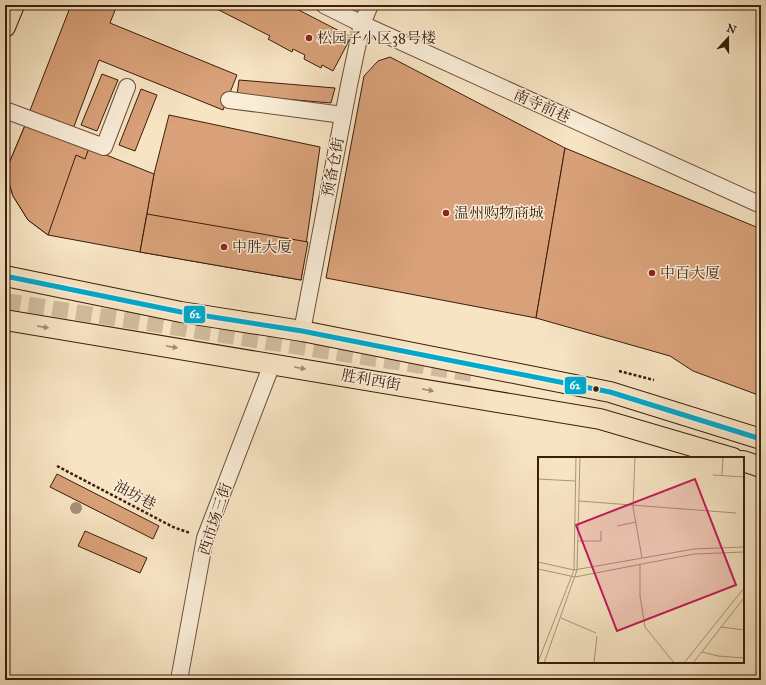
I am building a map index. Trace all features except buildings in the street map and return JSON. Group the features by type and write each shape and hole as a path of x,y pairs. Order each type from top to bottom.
{"main road":[{"path":"5,27 14,5"},
{"path":"5,276 181,312 302,331 610,392 761,438"},
{"name":"胜利西街","path":"5,320 600,419 730,457"},
{"path":"744,461 761,467"}],"street":[{"name":"南寺前巷","path":"324,5 362,24 761,205"},
{"name":"预备仓街","path":"302,331 343,115 362,24 370,5"},
{"path":"5,110 104,147 127,87"},
{"path":"229,100 343,115"},
{"name":"西市场三街","path":"179,680 205,538 272,364"}],"path":[{"path":"619,371 654,380"},
{"name":"油坊巷","path":"57,466 173,527 205,538"}],"tunnel":[{"path":"5,301 479,375"}],"transit line":[{"name":"62","path":"5,276 181,312 302,331 610,392 761,439"}],"place":[{"name":"松园子小区38号楼","path":"309,38"},
{"name":"温州购物商城","path":"446,213"},
{"name":"中胜大厦","path":"224,247"},
{"name":"中百大厦","path":"652,273"}]}
